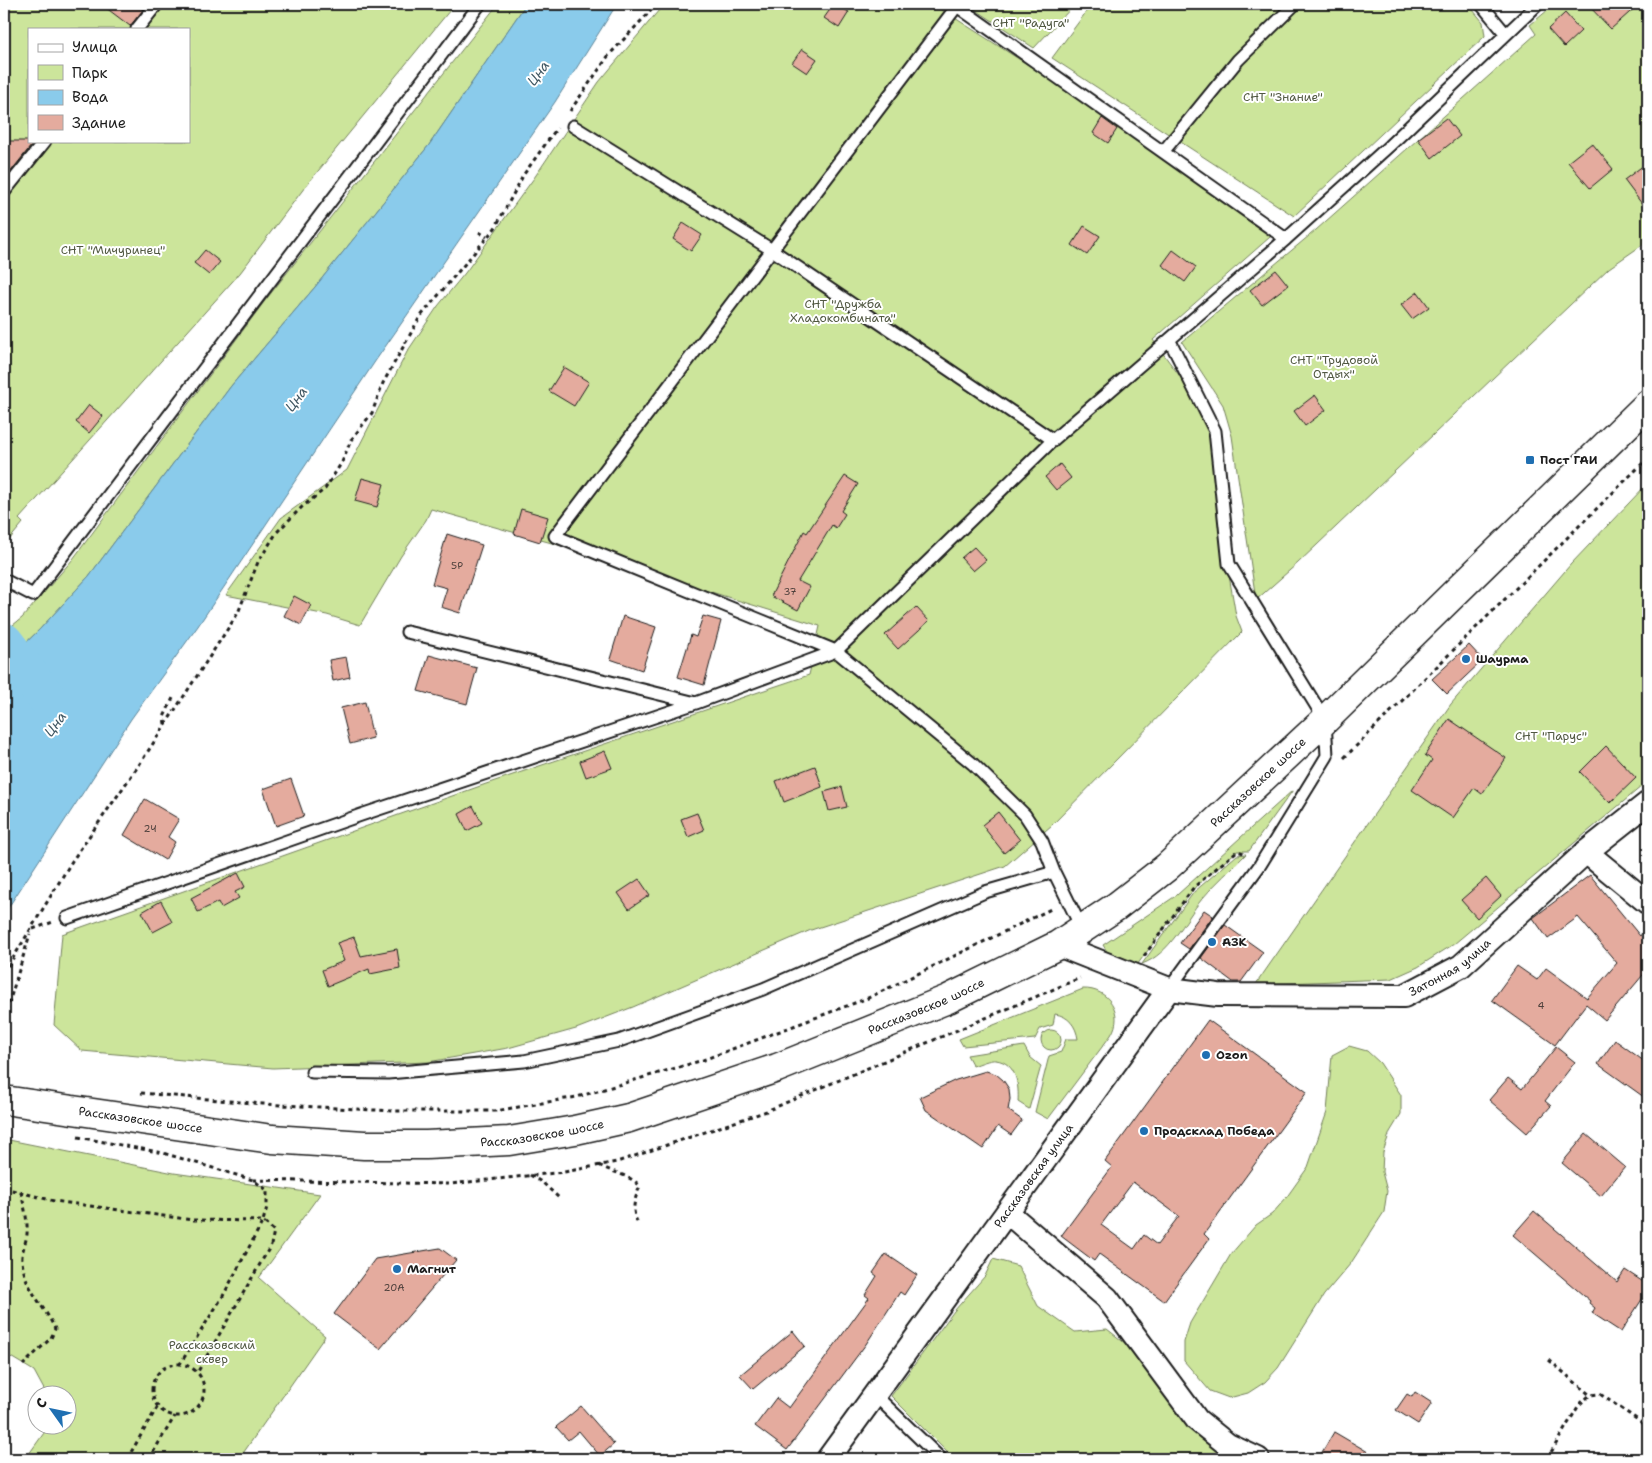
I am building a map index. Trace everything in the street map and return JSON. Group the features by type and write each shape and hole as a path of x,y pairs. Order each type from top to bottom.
{"main road":[{"name":"Рассказовское шоссе","path":"13,1101 272,1139 408,1145 509,1141 575,1130 629,1118 777,1068 948,999 1058,945 1117,906 1167,867 1325,720 1648,404"}],"street":[{"name":"Затонная улица","path":"1169,989 1218,995 1404,996 1461,966 1586,852 1648,803"},
{"path":"1586,852 1648,903"},
{"path":"1058,945 1169,989"},
{"name":"Рассказовская улица","path":"828,1459 876,1396 1169,989"},
{"path":"1008,1214 1107,1298 1198,1420 1228,1445 1258,1459"}],"lane":[{"path":"138,28 158,4"},
{"path":"4,580 33,595 480,4"},
{"path":"1164,152 1238,60 1295,4"},
{"path":"1481,4 1505,33"},
{"path":"67,918 361,815 696,703 836,651 1053,440 1170,341 1390,146 1505,33 1538,4"},
{"path":"1082,929 1054,872 1042,841 1024,816 974,764 836,651 555,536 955,5 1286,239"},
{"path":"573,126 772,250 1053,440"},
{"path":"4,192 44,142"},
{"path":"1169,989 1260,865 1327,756 1325,720 1229,564 1215,431 1170,341"},
{"path":"407,632 696,703"},
{"path":"312,1072 388,1074 514,1062 619,1041 763,989 985,892 1054,872"},
{"path":"876,1396 940,1459"}],"path":[{"path":"566,117 609,55 657,4"},
{"path":"4,973 72,861 166,724 238,613 258,562 277,532 302,507 325,489 342,462 351,440 372,413 383,383 420,317 495,228 522,176 560,124"},
{"path":"480,232 486,237"},
{"path":"1343,759 1648,458"},
{"path":"166,724 164,717 173,698"},
{"path":"1143,957 1194,886 1237,851 1250,855"},
{"path":"32,929 67,918"},
{"path":"4,1019 32,929"},
{"path":"71,1136 163,1153 253,1180 450,1184 599,1165 617,1162 764,1112 1108,966"},
{"path":"599,1165 616,1174 633,1178 640,1186 634,1201 633,1213 638,1224"},
{"path":"529,1175 543,1183 559,1198"},
{"path":"180,1364 222,1296 263,1221 267,1207 267,1190 253,1180"},
{"path":"4,1188 54,1201 193,1220 263,1221 274,1231 271,1244 197,1372"},
{"path":"21,1192 27,1215 27,1234 22,1260 37,1302 50,1318 55,1329 51,1338 23,1365"},
{"path":"1549,1360 1590,1394 1600,1394 1648,1427"},
{"path":"180,1364 188,1366 197,1372 204,1386 201,1403 188,1414 175,1416 163,1411 158,1406 154,1398 154,1381 164,1368 180,1364"},
{"path":"1547,1459 1579,1405 1590,1394"},
{"path":"127,1459 158,1406"},
{"path":"149,1459 175,1416"}],"green space":[{"name":"СНТ \"Мичуринец\"","path":"4,4 455,4 305,187 240,273 19,519 23,523 4,546"},
{"path":"498,4 526,4 429,145 315,287 231,386 89,576 40,629 4,664 4,632 22,618 73,559 264,302"},
{"name":"СНТ \"Дружба Хладокомбината\"","path":"664,4 933,4 1128,129 1278,230 1153,340 1211,418 1216,500 1236,616 1242,632 1052,825 1005,866 811,930 633,1007 576,1029 508,1048 428,1062 273,1068 82,1051 54,1025 62,934 486,784 809,675 820,626 580,551 431,509 360,625 327,615 226,595 281,518 347,470 407,352 438,306 465,273 534,178 599,82"},
{"name":"СНТ \"Радуга\"","path":"967,4 1075,4 1034,48"},
{"name":"СНТ \"Знание\"","path":"1092,4 1468,4 1483,22 1485,36 1294,216 1052,58"},
{"name":"СНТ \"Трудовой Отдых\"","path":"1555,4 1648,4 1648,241 1609,268 1298,563 1256,600 1232,436 1223,405 1182,342 1316,230 1536,34 1530,25"},
{"name":"СНТ \"Парус\"","path":"1648,483 1648,781 1454,944 1418,967 1391,979 1256,984 1451,704 1571,564"},
{"path":"1293,790 1249,851 1237,851 1196,886 1137,965 1108,953 1103,945 1177,895"},
{"path":"1246,854 1212,887 1169,945 1161,953 1142,964 1194,892 1237,855"},
{"path":"1083,989 1092,990 1107,997 1115,1011 1115,1027 1048,1119 1035,1112 1049,1056 1061,1052 1066,1039 1078,1039 1074,1026 1068,1019 1055,1014 1053,1025 1040,1029 1035,1039 963,1046 959,1039"},
{"path":"1051,1030 1058,1033 1061,1040 1058,1047 1051,1050 1044,1047 1041,1040 1044,1033"},
{"path":"1024,1046 1030,1057 1041,1066 1029,1109 1018,1102 1017,1082 1012,1070 1008,1066 1003,1062 994,1060 973,1066 967,1055"},
{"path":"1349,1046 1367,1051 1380,1063 1401,1095 1401,1114 1390,1132 1383,1152 1382,1172 1387,1191 1384,1212 1351,1263 1324,1295 1278,1368 1265,1382 1248,1393 1229,1398 1210,1391 1184,1361 1184,1342 1190,1323 1231,1254 1256,1225 1272,1214 1308,1167 1327,1112 1332,1055"},
{"name":"Рассказовский сквер","path":"4,1139 174,1173 320,1194 259,1278 325,1336 239,1459 22,1459 26,1458 42,1436 78,1436 78,1386 42,1386 34,1371 4,1353"},
{"path":"993,1259 1018,1266 1038,1306 1075,1332 1107,1329 1135,1351 1245,1459 956,1459 948,1453 891,1396 954,1311 985,1276"}],"water":[{"name":"Цна","path":"526,4 617,4 555,102 376,360 198,626 131,719 4,914 4,664 40,629 89,576 231,386 315,287 429,145"}],"building":[{"path":"101,4 135,4 143,10 130,26"},
{"path":"834,4 849,12 839,28 824,18"},
{"path":"1587,4 1639,4 1611,29"},
{"path":"1565,13 1581,31 1564,47 1548,29"},
{"path":"802,49 817,59 807,73 792,63"},
{"path":"1102,118 1117,129 1108,143 1093,133"},
{"path":"1446,118 1460,136 1432,158 1418,139"},
{"path":"4,141 34,142 4,180"},
{"path":"1592,143 1613,169 1590,188 1568,162"},
{"path":"1648,162 1648,212 1624,180"},
{"path":"683,223 702,235 691,251 673,239"},
{"path":"1084,226 1100,236 1087,255 1072,245"},
{"path":"205,250 220,262 209,275 194,263"},
{"path":"1173,250 1196,267 1185,282 1162,265"},
{"path":"1276,270 1288,285 1262,305 1250,290"},
{"path":"1418,292 1429,307 1412,319 1401,305"},
{"path":"564,367 589,382 574,406 549,391"},
{"path":"1315,395 1326,410 1305,426 1294,411"},
{"path":"89,405 103,416 89,433 76,422"},
{"path":"1060,464 1071,478 1056,490 1045,477"},
{"path":"845,476 858,484 841,511 845,514 836,528 832,525 798,581 810,587 798,610 771,596 804,531 807,533"},
{"path":"362,478 384,484 377,507 355,501"},
{"path":"521,509 548,517 540,542 514,534"},
{"path":"447,534 482,545 460,613 441,607 447,588 432,584"},
{"path":"974,547 986,560 973,571 961,558"},
{"path":"294,596 311,605 301,625 284,616"},
{"path":"916,607 929,621 898,649 885,635"},
{"path":"623,616 656,627 642,670 610,659"},
{"path":"703,616 721,621 704,685 678,677 691,635 696,637"},
{"path":"1469,645 1483,660 1447,694 1432,679"},
{"path":"429,655 477,668 467,704 418,691"},
{"path":"346,657 350,677 333,681 329,660"},
{"path":"365,702 373,738 350,744 341,708"},
{"path":"1449,719 1506,758 1482,794 1474,788 1453,818 1412,790 1432,760 1425,755"},
{"path":"1606,746 1636,778 1610,803 1580,772"},
{"path":"605,751 612,768 586,777 580,761"},
{"path":"815,766 822,787 784,802 776,781"},
{"path":"291,779 304,816 276,826 263,789"},
{"path":"842,787 847,807 829,811 824,792"},
{"path":"145,799 179,819 168,837 175,842 165,860 124,835"},
{"path":"473,806 482,823 467,831 459,814"},
{"path":"998,812 1020,840 1004,853 982,825"},
{"path":"697,813 704,830 688,837 681,819"},
{"path":"238,873 245,887 235,892 239,898 221,908 218,902 198,912 191,898"},
{"path":"1590,875 1640,936 1648,926 1648,969 1605,1020 1586,1004 1555,1045 1492,1000 1517,966 1537,980 1546,968 1587,998 1617,963 1578,917 1548,939 1533,918"},
{"path":"1486,878 1501,896 1477,918 1461,900"},
{"path":"639,879 650,895 629,909 618,893"},
{"path":"161,901 172,922 153,932 142,912"},
{"path":"1204,910 1213,916 1189,949 1180,943"},
{"path":"1225,925 1263,952 1241,982 1233,982 1201,958"},
{"path":"354,937 361,956 397,949 400,968 370,974 369,969 328,986 322,970 344,961 337,943"},
{"path":"1208,1020 1307,1092 1204,1234 1209,1239 1164,1301 1099,1254 1094,1261 1061,1236 1112,1167 1105,1161","holes":["1133,1182 1179,1216 1157,1245 1144,1235 1134,1249 1101,1225"]},
{"path":"1615,1040 1648,1064 1648,1100 1598,1064"},
{"path":"1556,1047 1575,1062 1545,1101 1551,1106 1527,1133 1489,1100 1508,1078 1522,1089"},
{"path":"986,1071 996,1074 1003,1080 1009,1089 1008,1110 1022,1120 1011,1135 998,1126 983,1149 926,1110 920,1097 956,1080"},
{"path":"1586,1134 1625,1167 1601,1196 1562,1163"},
{"path":"1534,1211 1617,1282 1625,1270 1648,1285 1648,1290 1621,1332 1592,1313 1595,1308 1589,1303 1590,1301 1513,1235"},
{"path":"440,1248 456,1260 380,1349 334,1314 375,1259"},
{"path":"886,1254 917,1275 904,1295 900,1292 866,1344 787,1450 755,1426 776,1398 789,1408 869,1298 865,1295 877,1276 873,1273"},
{"path":"793,1331 805,1346 753,1389 740,1375"},
{"path":"1415,1392 1432,1403 1418,1424 1396,1410 1407,1394 1412,1397"},
{"path":"581,1406 614,1444 600,1456 579,1431 568,1440 556,1427"},
{"path":"1334,1432 1380,1459 1318,1459"}],"waterway":[{"path":"4,642 46,697"}],"place":[{"name":"Пост ГАИ","path":"1530,460"},
{"name":"Шаурма","path":"1466,659"},
{"name":"АЗК","path":"1212,942"},
{"name":"Ozon","path":"1206,1055"},
{"name":"Продсклад Победа","path":"1144,1131"},
{"name":"Магнит","path":"397,1269"}]}
